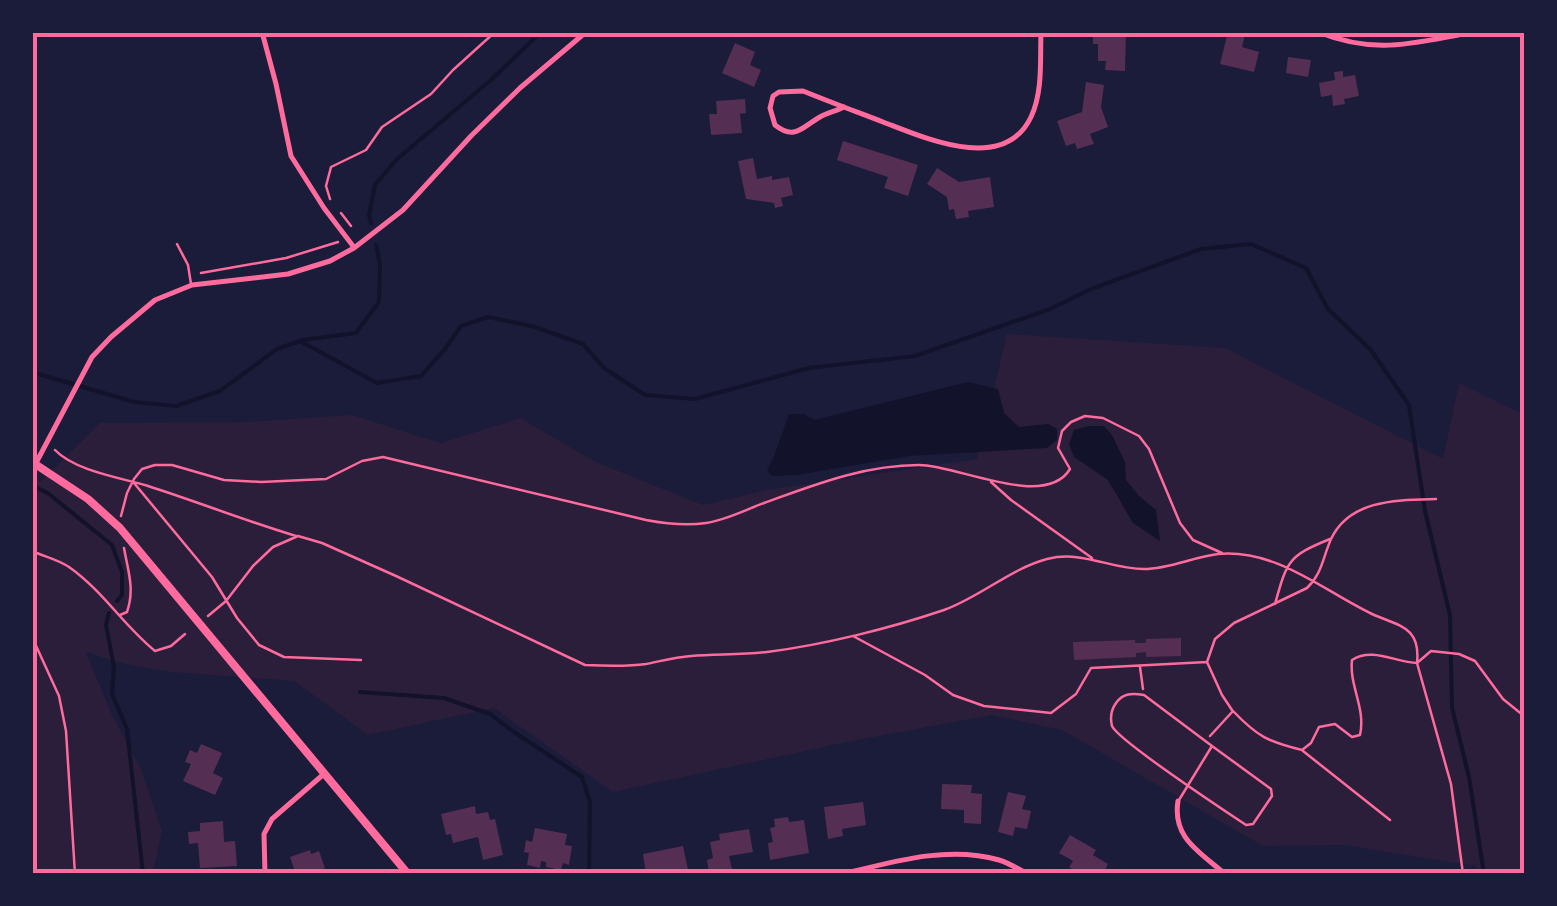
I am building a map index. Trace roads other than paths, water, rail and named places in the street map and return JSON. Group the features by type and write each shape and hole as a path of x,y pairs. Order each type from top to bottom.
{"street":[{"path":"262,32 290,156 354,248"},
{"path":"408,874 120,528 88,498 34,462 92,357 155,300 192,285 288,274 330,261 354,248 403,210 496,112 586,32"},
{"path":"844,108 822,116 799,132 788,132 775,125 770,108 773,96 779,92 804,91 941,144 979,148 998,145 1021,133 1031,117 1038,95 1041,32"},
{"path":"1318,32 1357,44 1388,46 1474,32"},
{"path":"265,874 264,834 272,818 326,773"},
{"path":"1178,801 1177,824 1188,842 1224,874"},
{"path":"843,874 904,860 956,854 998,860 1028,874"}],"lane":[{"path":"177,244 188,265 192,285"},
{"path":"1124,695 1144,695 1212,746 1271,788 1272,796 1253,824 1246,825 1120,736 1112,724 1111,711 1124,695"},
{"path":"1178,801 1212,746"}],"waterway":[{"path":"371,223 375,185 397,159 541,32"},
{"path":"32,372 134,402 176,406 220,391 277,349 300,341 377,383 421,376 461,326 488,317 532,326 583,344 604,368 645,395 695,399 809,368 915,356 1050,309 1091,289 1201,249 1251,244 1306,268 1328,309 1370,349 1409,405 1425,511 1450,615 1452,708 1469,777 1484,874"},
{"path":"302,340 356,333 379,302 376,245"},
{"path":"32,485 112,545 122,572 122,595 117,601"},
{"path":"109,613 106,625 114,667 112,694 127,729 143,874"},
{"path":"360,692 444,698 490,714 582,777 590,802 589,874"}]}
